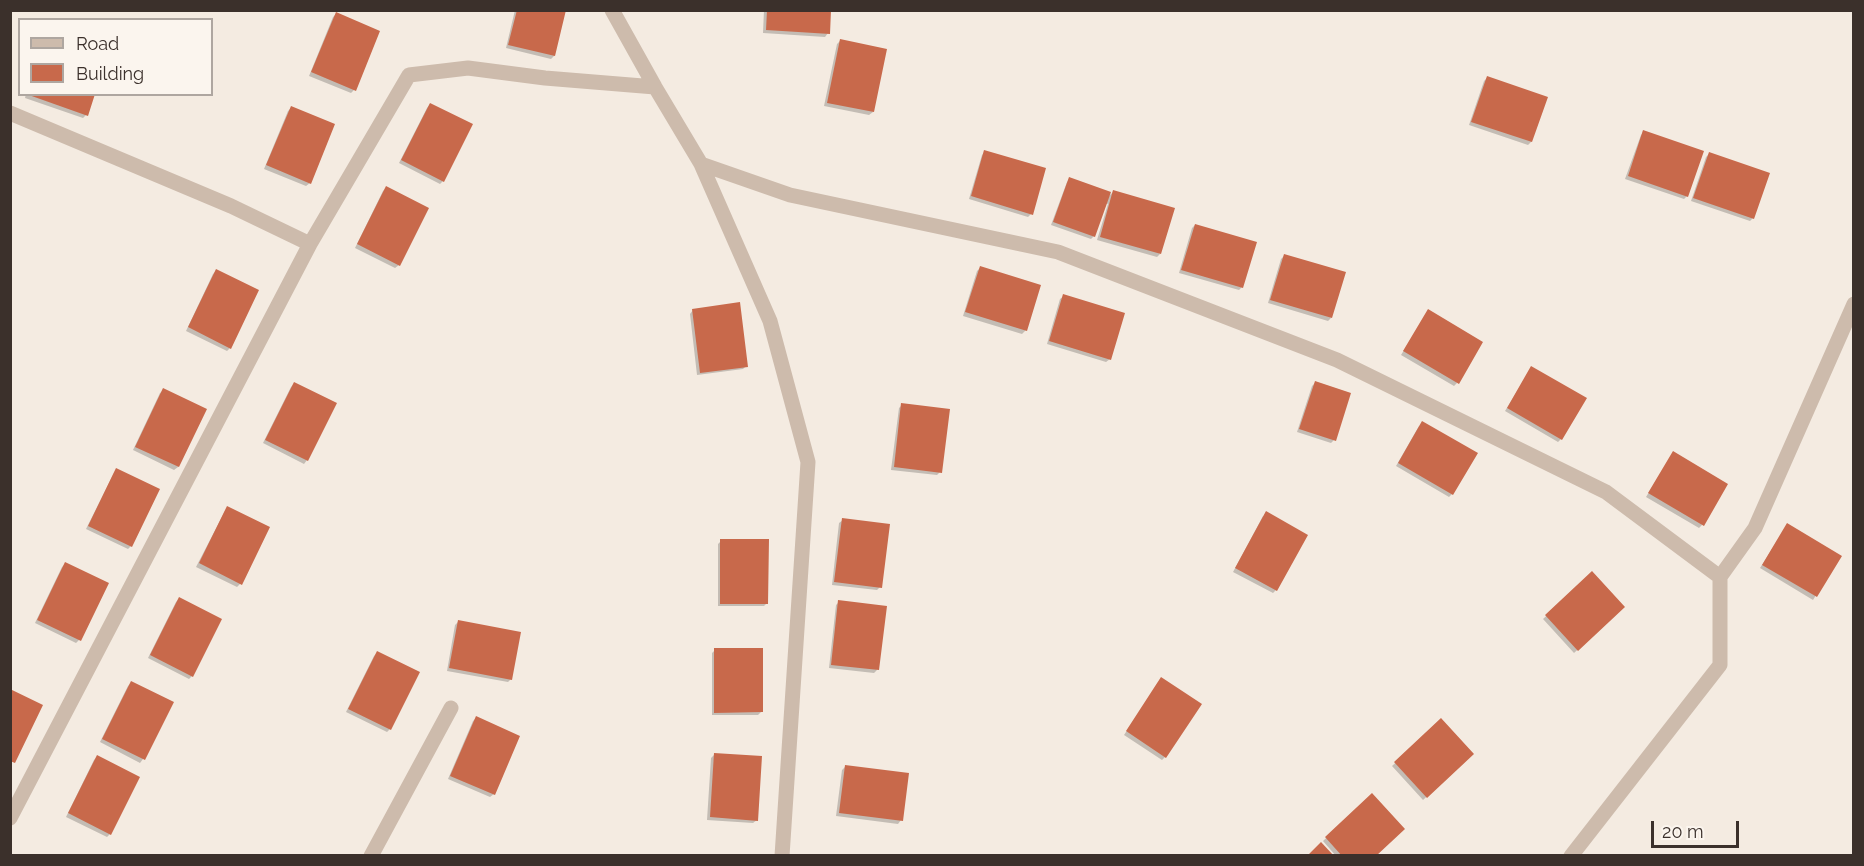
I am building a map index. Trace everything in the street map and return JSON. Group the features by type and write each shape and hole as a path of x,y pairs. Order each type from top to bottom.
{"street":[{"path":"612,10 701,164 770,321 808,462 782,855"},
{"path":"10,818 310,244 409,75 468,68 545,78 655,87"},
{"path":"10,113 231,206 310,244"},
{"path":"701,164 790,195 1058,252 1337,360 1606,492 1720,577"},
{"path":"1571,855 1720,665 1720,577 1755,528 1854,304"},
{"path":"371,855 451,708"}],"building":[{"path":"517,10 566,10 555,56 508,45"},
{"path":"767,10 831,10 830,34 766,30"},
{"path":"336,12 380,31 356,91 311,72"},
{"path":"840,39 887,49 874,112 827,103"},
{"path":"1487,76 1548,97 1532,142 1471,122"},
{"path":"32,96 94,96 88,116"},
{"path":"430,103 473,124 444,182 401,160"},
{"path":"291,106 335,124 311,184 266,165"},
{"path":"1643,130 1704,151 1688,197 1628,176"},
{"path":"984,150 1046,168 1033,215 971,196"},
{"path":"1709,152 1770,173 1754,219 1693,198"},
{"path":"1069,177 1111,192 1095,237 1053,222"},
{"path":"386,186 429,208 400,266 357,244"},
{"path":"1113,190 1175,208 1161,254 1100,237"},
{"path":"1195,224 1257,242 1243,288 1181,270"},
{"path":"1284,254 1346,272 1332,318 1270,300"},
{"path":"980,266 1041,285 1027,331 965,312"},
{"path":"216,269 259,290 231,349 188,327"},
{"path":"1063,294 1125,313 1111,360 1049,341"},
{"path":"740,302 748,367 700,373 692,309"},
{"path":"1428,309 1483,342 1459,384 1403,351"},
{"path":"1531,366 1587,398 1562,440 1507,408"},
{"path":"1315,381 1351,393 1336,441 1299,429"},
{"path":"294,382 337,403 308,461 265,440"},
{"path":"163,388 207,409 179,467 135,447"},
{"path":"901,403 950,409 942,473 894,467"},
{"path":"1422,421 1478,453 1453,495 1398,463"},
{"path":"1673,451 1728,484 1704,526 1648,493"},
{"path":"116,468 160,489 132,547 88,526"},
{"path":"227,506 270,527 242,585 199,563"},
{"path":"1266,511 1308,535 1277,591 1235,568"},
{"path":"842,518 890,524 882,588 834,582"},
{"path":"1787,523 1842,556 1817,597 1762,565"},
{"path":"720,539 769,539 768,604 720,604"},
{"path":"65,562 109,583 81,641 37,620"},
{"path":"1592,571 1625,607 1578,651 1545,615"},
{"path":"179,597 222,619 193,677 150,655"},
{"path":"838,600 887,606 879,670 831,665"},
{"path":"458,620 521,632 512,680 449,668"},
{"path":"714,648 763,648 763,712 714,713"},
{"path":"377,651 420,672 391,730 348,709"},
{"path":"1161,677 1202,704 1166,758 1126,731"},
{"path":"131,681 174,702 145,760 102,739"},
{"path":"10,689 43,705 15,763 10,761"},
{"path":"476,716 520,736 495,795 450,776"},
{"path":"1441,718 1474,754 1427,798 1394,762"},
{"path":"714,753 762,756 758,821 710,817"},
{"path":"97,755 140,777 111,835 68,813"},
{"path":"845,765 909,773 903,821 839,813"},
{"path":"1372,793 1405,829 1376,856 1342,856 1325,837"},
{"path":"1321,842 1334,856 1307,856"}]}
